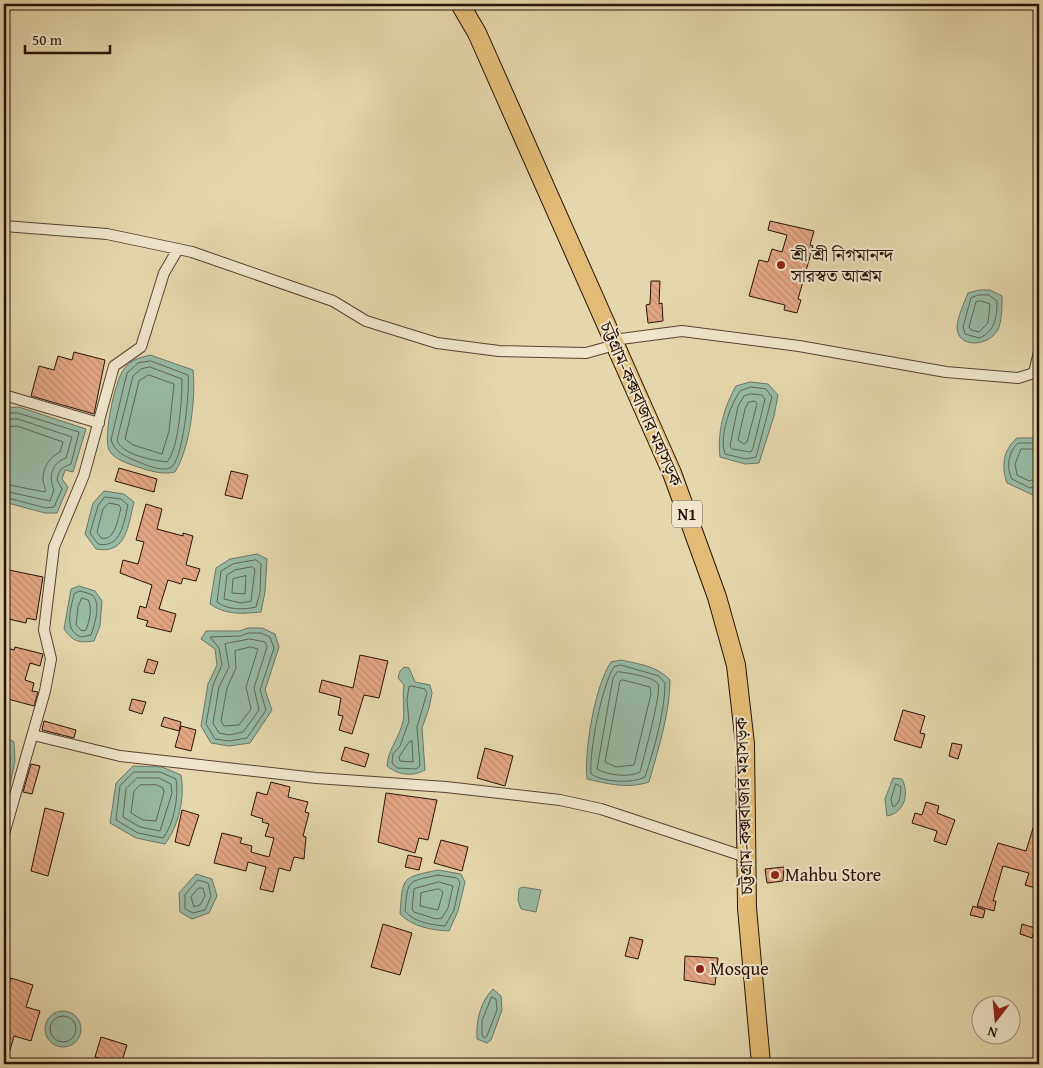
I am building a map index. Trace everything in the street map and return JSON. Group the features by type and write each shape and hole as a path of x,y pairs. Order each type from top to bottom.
{"highway":[{"name":"চট্টগ্রাম-কক্সবাজার মহাসড়ক","path":"460,4 477,33 672,474 717,597 736,665 745,744 747,908 761,1064"}],"street":[{"path":"4,226 107,234 192,252 333,301 366,321 437,343 498,351 586,353 614,342 682,331 799,346 946,372 1018,378 1034,373 1039,352"},
{"path":"4,834 46,691 50,659 44,630 54,547 84,476 114,366 141,347 164,273 178,249"},
{"path":"4,396 99,423"},
{"path":"33,735 120,756 316,778 446,788 560,800 601,809 746,857"}],"water":[{"path":"990,290 1002,296 1000,323 995,334 989,339 975,343 968,342 958,334 957,326 968,293"},
{"path":"150,355 193,370 194,394 191,422 185,450 175,472 156,472 126,463 118,459 109,450 109,422 117,384 124,369 130,363"},
{"path":"750,382 768,384 778,395 774,416 759,463 745,464 720,457 719,448 721,429 728,402 736,386"},
{"path":"19,407 86,429 73,472 65,470 62,479 68,487 57,513 45,513 4,502 4,412 5,408"},
{"path":"1017,438 1039,438 1039,487 1033,495 1007,483 1005,477 1004,459 1012,443"},
{"path":"104,491 124,494 134,502 128,529 120,543 106,550 96,549 85,534 93,503"},
{"path":"257,554 267,559 265,592 261,612 234,613 216,608 210,604 216,568 230,559"},
{"path":"79,586 95,591 102,601 100,626 94,641 77,641 70,637 64,629 71,589"},
{"path":"248,628 262,628 275,634 279,647 265,690 272,710 250,743 229,746 211,743 201,726 208,684 217,665 215,649 201,639 206,631 239,631"},
{"path":"621,660 654,669 670,680 666,718 660,744 649,782 641,784 610,784 587,779 589,736 600,686 611,662"},
{"path":"404,667 409,668 415,682 430,685 432,693 422,728 425,770 416,774 406,774 387,766 389,754 403,721 404,685 398,678 400,671"},
{"path":"4,736 14,742 15,761 4,813"},
{"path":"133,766 162,767 181,775 180,811 170,837 165,844 136,838 110,823 116,783"},
{"path":"893,778 902,779 905,797 898,811 887,816 885,799"},
{"path":"438,870 461,874 465,882 458,911 449,931 423,927 411,922 400,914 402,892 406,881 411,877"},
{"path":"196,874 212,879 217,896 209,913 192,919 180,912 179,893"},
{"path":"522,887 541,890 536,912 521,909 518,900 519,889"},
{"path":"493,989 501,996 502,1010 491,1040 487,1043 477,1039 477,1025 482,1006"},
{"path":"63,1011 70,1012 76,1016 80,1022 80,1036 76,1042 70,1046 63,1047 56,1046 50,1042 46,1036 45,1029 46,1022 50,1016 56,1012"}],"building":[{"path":"770,221 814,231 810,245 813,246 798,299 801,300 797,313 784,310 785,305 749,296 759,260 768,262 772,249 782,252 787,235 768,230"},
{"path":"651,281 660,281 659,304 662,303 663,321 648,323 646,305 650,304"},
{"path":"74,352 105,360 94,414 31,396 39,366 54,370 58,356 72,360"},
{"path":"119,468 157,479 154,492 115,481"},
{"path":"231,471 248,475 242,499 225,495"},
{"path":"146,504 162,509 157,529 183,536 183,533 193,536 186,565 200,569 196,581 183,578 181,584 168,580 159,609 176,614 171,632 146,626 148,621 137,618 140,606 146,608 152,585 120,573 123,560 138,564 144,542 136,540"},
{"path":"4,569 43,577 36,620 27,618 26,623 4,618"},
{"path":"4,647 14,650 15,647 43,654 40,666 30,663 25,680 34,683 32,691 38,692 34,706 4,698"},
{"path":"360,655 388,661 379,698 364,695 352,734 339,730 343,716 338,715 341,698 319,692 322,680 353,688"},
{"path":"148,659 158,662 154,674 144,672"},
{"path":"132,699 146,702 142,714 129,710"},
{"path":"903,710 925,716 920,733 925,734 921,748 894,740"},
{"path":"164,717 181,722 179,731 161,726"},
{"path":"44,721 76,730 74,738 42,730"},
{"path":"181,726 196,730 191,751 175,747"},
{"path":"952,743 962,745 958,759 949,756"},
{"path":"345,747 369,754 365,767 341,760"},
{"path":"485,748 513,756 505,786 477,778"},
{"path":"31,764 40,766 32,794 23,792"},
{"path":"271,782 290,787 288,797 308,802 305,812 309,813 303,836 306,837 304,859 294,857 290,871 279,868 273,892 260,889 266,867 248,862 246,871 214,863 222,833 242,838 240,843 252,846 251,852 269,857 274,838 265,836 269,824 262,822 263,819 251,815 257,792 267,795"},
{"path":"386,793 437,800 428,840 419,838 415,853 378,842"},
{"path":"926,802 939,806 937,813 955,820 946,845 934,841 937,831 912,823 915,813 922,815"},
{"path":"45,808 64,813 48,876 31,871"},
{"path":"182,810 199,815 189,846 175,842"},
{"path":"1037,815 1039,816 1039,889 1025,885 1029,873 1003,866 993,901 996,901 994,911 977,906 998,843 1026,851"},
{"path":"441,840 468,847 462,871 434,863"},
{"path":"408,855 422,858 419,870 405,867"},
{"name":"Mahbu Store","path":"784,867 783,881 767,883 765,869"},
{"path":"973,906 985,910 983,918 970,915"},
{"path":"383,924 412,933 400,975 371,967"},
{"path":"1022,924 1035,928 1032,938 1020,934"},
{"path":"630,937 643,940 638,959 625,956"},
{"name":"Mosque","path":"685,956 718,958 715,985 684,980"},
{"path":"11,978 33,985 26,1007 40,1011 31,1041 14,1036 7,1061 4,1061 4,1001"},
{"path":"101,1037 127,1045 121,1064 95,1057"}],"place":[{"name":"শ্রী শ্রী নিগমানন্দ সারস্বত আশ্রম","path":"781,265"},
{"name":"Mahbu Store","path":"775,875"},
{"name":"Mosque","path":"700,969"}]}
